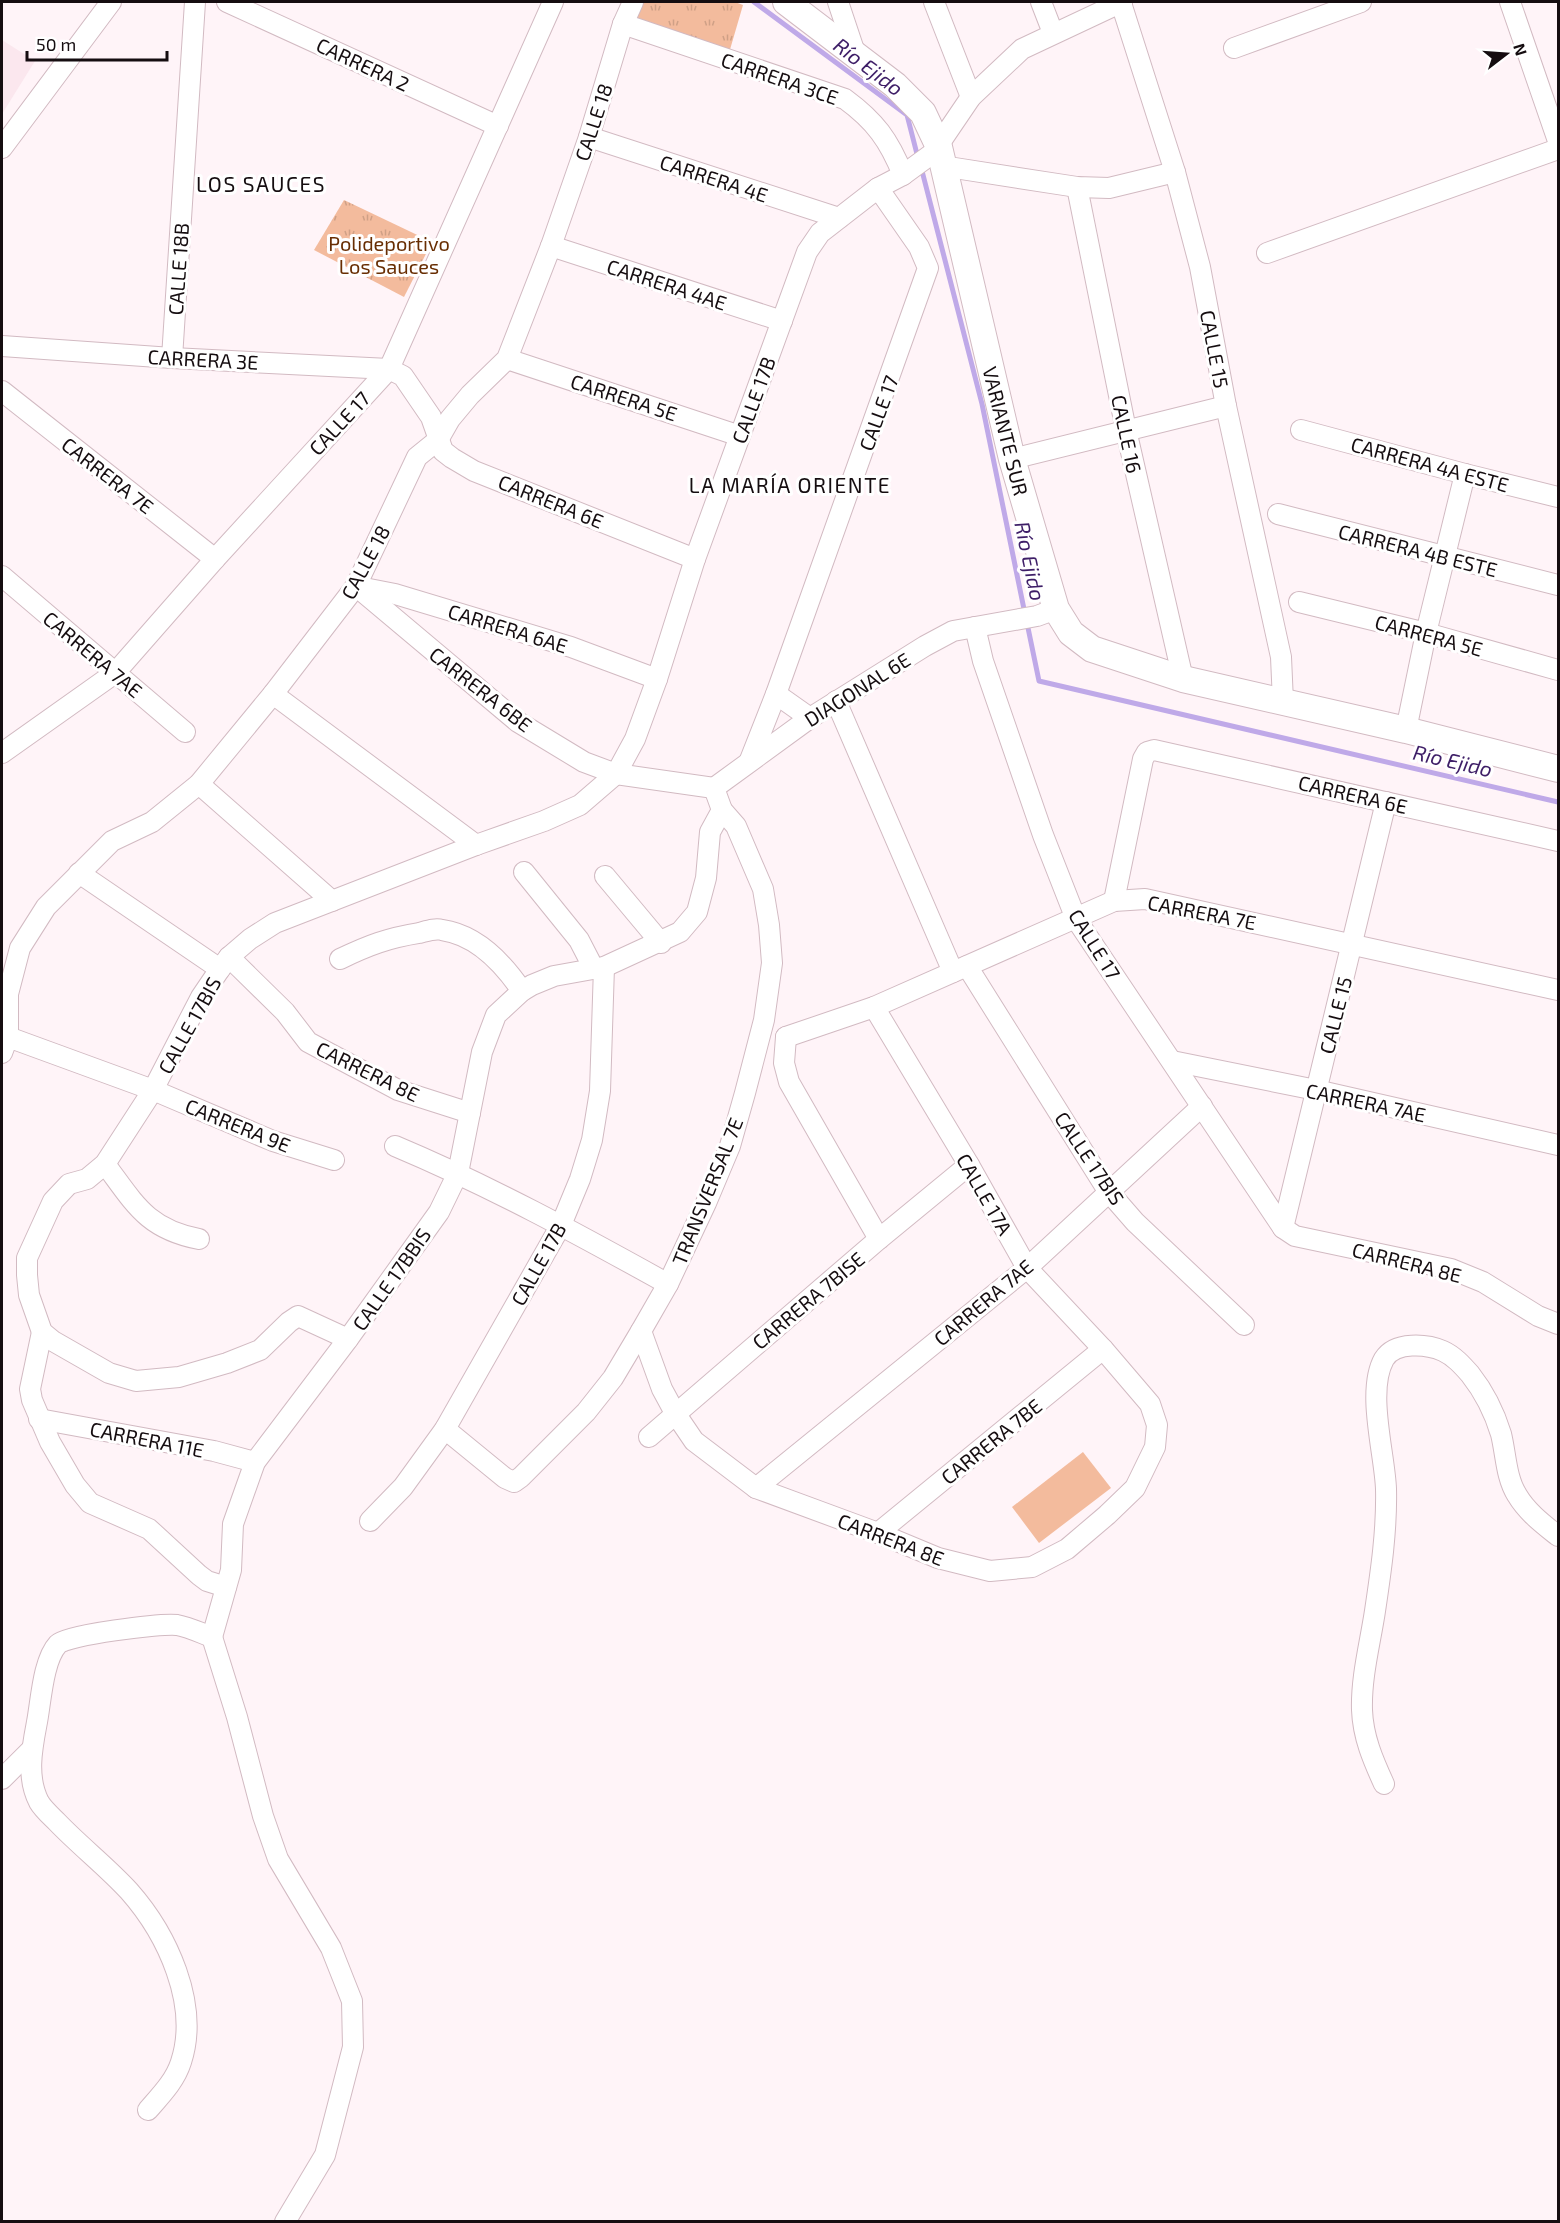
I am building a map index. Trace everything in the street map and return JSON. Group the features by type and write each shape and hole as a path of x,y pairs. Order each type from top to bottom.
{"main road":[{"name":"VARIANTE SUR","path":"786,2 895,85 923,113 938,155 1012,459 1046,612 1092,649 1183,679 1406,730 1558,769"}],"street":[{"path":"2,148 111,2"},
{"name":"CALLE 18B","path":"172,358 195,2"},
{"name":"CARRERA 2","path":"227,2 498,126"},
{"name":"CALLE 17","path":"2,753 116,673 214,559 396,373 498,126 553,2"},
{"name":"CALLE 18","path":"5,1045 8,994 20,948 46,907 112,841 152,822 199,784 273,694 356,586 417,458 438,440 450,419 470,395 507,359 551,246 589,137 623,24 633,2"},
{"path":"838,2 855,53"},
{"path":"934,2 971,97"},
{"path":"1041,2 1053,33"},
{"path":"1121,2 1022,49 971,97 938,155 1077,187 1109,188 1175,172"},
{"name":"CALLE 15","path":"1121,2 1175,172 1200,267 1226,406 1281,657 1283,702"},
{"path":"1234,48 1361,2"},
{"path":"1510,2 1558,141"},
{"name":"CARRERA 3CE","path":"623,24 845,99 865,114 891,146 906,171"},
{"name":"CARRERA 4E","path":"589,137 839,218"},
{"path":"1267,253 1558,149"},
{"name":"CALLE 17B","path":"616,774 635,739 657,679 695,559 807,252 820,233 878,188 938,155"},
{"name":"CALLE 16","path":"1077,187 1126,430 1183,679"},
{"name":"CALLE 17","path":"750,760 776,694 928,268 919,247 878,188"},
{"name":"CARRERA 4AE","path":"551,246 782,321"},
{"name":"CARRERA 3E","path":"2,346 396,373"},
{"name":"CARRERA 5E","path":"507,359 740,436"},
{"name":"CARRERA 6E","path":"396,373 431,417 443,451 452,458 474,471 695,559"},
{"name":"CARRERA 7E","path":"2,391 214,559"},
{"path":"1012,459 1226,406"},
{"name":"CARRERA 4A ESTE","path":"1301,430 1558,497"},
{"path":"1406,730 1443,557 1465,474"},
{"name":"CARRERA 4B ESTE","path":"1278,514 1558,585"},
{"name":"CARRERA 7AE","path":"2,576 185,732"},
{"name":"CARRERA 6AE","path":"356,586 395,594 571,647 657,679"},
{"name":"CARRERA 6BE","path":"356,586 518,722 584,762 616,774 714,788"},
{"name":"CARRERA 5E","path":"1299,602 1426,633 1558,670"},
{"name":"DIAGONAL 6E","path":"714,788 810,718 953,631 1046,612"},
{"name":"CALLE 17","path":"975,627 983,661 1043,835 1076,919 1283,1228"},
{"path":"273,694 476,844"},
{"path":"776,694 810,718"},
{"name":"CALLE 17BIS","path":"836,702 960,969 1108,1191 1135,1222 1244,1325"},
{"name":"CARRERA 6E","path":"1114,901 1143,759 1147,752 1154,750 1558,841"},
{"name":"CALLE 17BIS","path":"42,1332 29,1295 27,1258 53,1201 69,1184 87,1179 105,1164 153,1090 201,998 224,963 250,939 275,923 476,844 544,821 580,805 616,774"},
{"path":"199,784 332,901"},
{"name":"TRANSVERSAL 7E","path":"446,1429 505,1478 514,1482 586,1412 613,1378 668,1284 730,1146 764,1020 772,963 763,889 736,826 722,810 714,788"},
{"name":"CALLE 15","path":"1283,1228 1386,802"},
{"name":"CALLE 17BBIS","path":"212,1637 231,1570 234,1524 255,1462 348,1339 438,1212 458,1173 482,1052 496,1015 522,991 554,976 599,968 661,943 680,932 697,912 706,878 710,832 722,810"},
{"path":"524,872 599,968"},
{"name":"CARRERA 8E","path":"79,873 224,963 285,1012 308,1042 398,1090 470,1113"},
{"path":"605,876 661,943"},
{"name":"CARRERA 7E","path":"786,1037 874,1007 1114,901 1145,898 1558,990"},
{"path":"340,959 372,943 440,929 451,932 489,952 507,969 522,991"},
{"name":"CALLE 17B","path":"370,1521 403,1487 446,1429 561,1225 580,1179 591,1140 600,1091 599,968"},
{"name":"CALLE 17A","path":"874,1007 969,1165 1027,1268 1150,1404 1157,1425"},
{"path":"764,1020 786,1037 784,1063 789,1082 879,1239"},
{"name":"CARRERA 9E","path":"5,1045 153,1090 273,1140 334,1160"},
{"name":"CARRERA 7AE","path":"1172,1061 1316,1090 1558,1145"},
{"name":"CARRERA 7AE","path":"756,1488 1027,1268 1202,1106"},
{"path":"395,1146 458,1173 561,1225 668,1284"},
{"path":"105,1164 152,1222 178,1235 199,1239"},
{"name":"CARRERA 7BISE","path":"649,1437 879,1239 969,1165"},
{"name":"CARRERA 8E","path":"1283,1228 1295,1236 1451,1269 1483,1282 1538,1316 1558,1324"},
{"path":"226,1587 207,1581 199,1575 149,1529 90,1503 75,1485 39,1419 30,1389 42,1332 53,1341 109,1373 136,1381 179,1377 227,1363 260,1350 298,1316 348,1339"},
{"name":"CARRERA 8E","path":"641,1331 662,1389 693,1441 756,1488 938,1558 990,1572 1032,1567 1067,1549 1107,1515 1135,1488 1155,1447 1157,1425"},
{"path":"1383,1784 1363,1730 1362,1709 1363,1677 1375,1612 1383,1543 1386,1489 1378,1437 1379,1376 1384,1359 1391,1352 1415,1345 1428,1346 1459,1361 1486,1394 1500,1434 1516,1494 1529,1512 1558,1536"},
{"name":"CARRERA 7BE","path":"878,1533 1103,1350"},
{"name":"CARRERA 11E","path":"39,1419 214,1451 255,1462"},
{"path":"148,2110 169,2087 181,2061 185,2009 174,1960 155,1925 128,1891 39,1803 31,1777 32,1749 49,1656 59,1642 151,1626 178,1625 212,1637 237,1718 263,1816 278,1859 331,1948 352,2001 353,2047 325,2155 285,2222"},
{"path":"2,1779 32,1749"}],"shaded area":[{"path":"2,40 35,61 2,114"}],"green space":[{"path":"640,2 735,2 743,5 729,53 633,18"},
{"name":"Polideportivo Los Sauces","path":"344,200 432,242 404,297 314,250"},
{"path":"1083,1452 1111,1488 1039,1543 1012,1507"}],"waterway":[{"name":"Río Ejido","path":"754,2 907,115 918,158"},
{"name":"Río Ejido","path":"921,167 982,404 1025,614"},
{"name":"Río Ejido","path":"1027,623 1039,681 1558,802"}],"district":[{"name":"LOS SAUCES","path":"261,183"},
{"name":"LA MARÍA ORIENTE","path":"790,484"}]}
